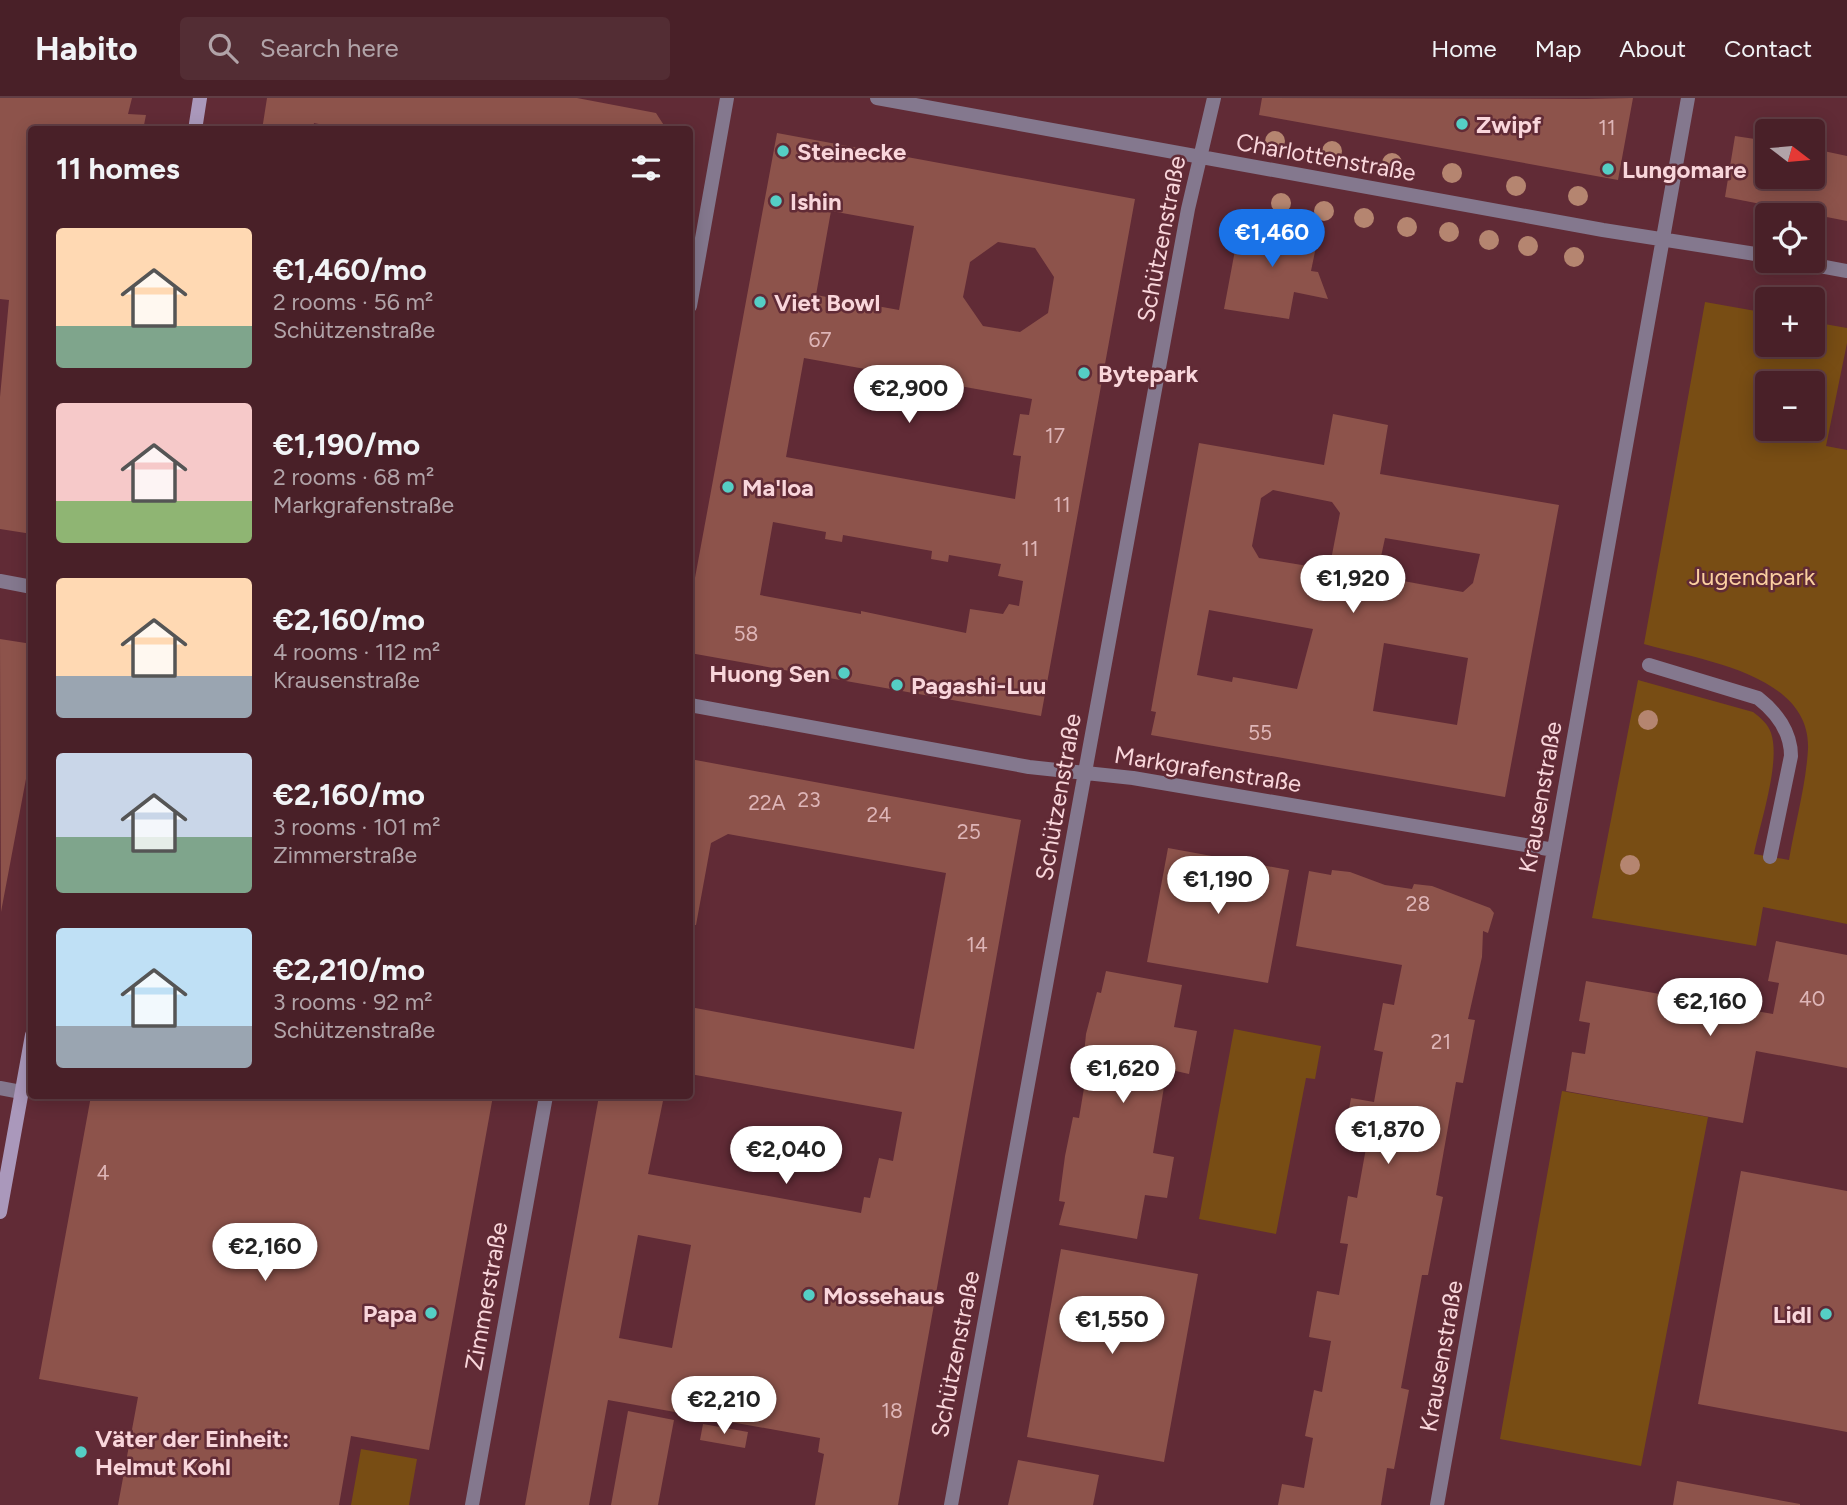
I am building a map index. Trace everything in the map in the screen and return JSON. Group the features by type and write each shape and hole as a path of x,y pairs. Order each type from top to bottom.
{"main road":[{"path":"196,126 200,98"},
{"path":"0,1212 28,1058"}],"street":[{"path":"693,289 727,98"},
{"name":"Charlottenstraße","path":"877,98 1755,254"},
{"name":"Schützenstraße","path":"951,1505 1199,157 1214,98"},
{"name":"Krausenstraße","path":"1437,1505 1688,98"},
{"path":"1825,267 1847,271"},
{"path":"0,581 28,586"},
{"path":"1649,665 1758,698 1772,708 1781,722 1791,745 1791,756 1770,857"},
{"name":"Markgrafenstraße","path":"693,706 1030,767 1157,782 1554,850"},
{"path":"0,1088 22,1092"},
{"name":"Zimmerstraße","path":"472,1505 545,1099"}],"green space":[{"name":"Jugendpark","path":"1705,302 1755,311 1755,357 1825,357 1825,324 1847,328 1847,343 1826,446 1847,450 1847,924 1763,907 1756,946 1592,918 1638,680 1753,712 1768,727 1773,745 1772,776 1754,854 1789,860 1807,763 1804,723 1791,703 1772,687 1720,664 1644,644"},
{"path":"1234,1029 1321,1046 1315,1079 1306,1078 1276,1234 1199,1219"},
{"path":"1562,1091 1708,1117 1641,1466 1500,1439"},
{"path":"361,1449 417,1459 409,1505 351,1505"}],"building":[{"path":"0,98 132,98 128,114 146,115 144,126 28,126 28,533 0,529 0,397 9,300 0,299"},
{"path":"267,98 577,98 656,113 664,126 328,126 314,123 314,126 263,126"},
{"path":"1262,98 1633,98 1618,180 1259,115"},
{"path":"777,133 1135,199 1041,716 693,654 693,589","holes":["831,211 914,226 899,310 816,295","998,242 1035,248 1054,277 1048,313 1020,332 983,326 963,297 970,262","804,358 1032,399 1029,415 1020,414 1013,455 1021,456 1015,499 786,457","773,522 826,532 825,539 842,542 843,535 932,551 931,559 948,562 949,555 1001,564 998,576 1023,581 1019,606 1009,604 1003,614 970,609 966,633 861,611 861,614 760,595"]},
{"path":"1735,136 1755,139 1755,189 1825,189 1825,151 1847,156 1847,221 1825,217 1825,203 1756,203 1725,197"},
{"path":"1241,218 1319,232 1311,271 1318,272 1328,299 1294,292 1289,319 1224,309"},
{"path":"1333,414 1388,425 1380,474 1559,505 1505,797 1151,735 1156,712 1151,711 1199,443 1324,465","holes":["1273,490 1332,502 1340,513 1331,560 1320,568 1259,558 1252,546 1261,498","1385,538 1480,554 1473,583 1463,592 1387,578 1379,566","1209,610 1313,629 1297,689 1233,677 1232,682 1197,675","1384,643 1468,658 1457,725 1373,711"]},
{"path":"0,639 28,643 28,768 1,912"},
{"path":"693,760 1021,820 898,1505 815,1505 824,1454 818,1452 820,1438 608,1400 589,1505 525,1505 598,1099 663,1099 648,1174 861,1213 864,1197 870,1198 879,1158 893,1161 902,1112 693,1075 693,1008 914,1049 946,873 728,834 711,843 696,925 693,925","holes":["638,1235 691,1245 672,1348 619,1338"]},
{"path":"1168,848 1289,870 1268,983 1147,962"},
{"path":"1332,870 1350,872 1385,885 1412,889 1414,884 1432,886 1490,908 1494,913 1488,933 1483,931 1482,957 1468,1019 1475,1020 1463,1083 1456,1082 1436,1195 1443,1197 1428,1275 1422,1275 1401,1388 1409,1390 1394,1469 1387,1468 1381,1505 1278,1505 1282,1484 1304,1488 1313,1438 1305,1436 1314,1390 1322,1392 1331,1341 1309,1337 1317,1291 1339,1295 1348,1244 1340,1243 1348,1196 1357,1198 1366,1148 1343,1144 1351,1098 1374,1102 1383,1052 1374,1050 1383,1003 1394,1005 1402,965 1296,946 1309,871 1331,875"},
{"path":"1776,941 1847,955 1847,1068 1756,1051 1743,1123 1566,1091 1572,1052 1585,1054 1590,1023 1579,1021 1586,981 1773,1014 1779,983 1768,981"},
{"path":"1106,971 1182,985 1174,1027 1197,1031 1189,1074 1167,1069 1153,1153 1174,1157 1167,1198 1145,1195 1137,1239 1059,1225 1065,1202 1059,1201 1065,1156 1073,1117 1079,1118 1086,1076 1082,1075 1086,1034 1097,992 1101,993"},
{"path":"90,1099 492,1099 429,1450 351,1436 339,1505 118,1505 138,1397 39,1379"},
{"path":"1741,1171 1847,1191 1847,1432 1698,1404"},
{"path":"1061,1249 1198,1274 1164,1462 1027,1437"},
{"path":"628,1411 674,1420 658,1505 611,1505"},
{"path":"703,1424 748,1432 745,1448 700,1440"},
{"path":"1018,1460 1099,1475 1093,1505 1008,1505"},
{"path":"1677,1481 1800,1504 1800,1505 1673,1505"}],"place":[{"name":"Zwipf","path":"1462,124"},
{"name":"Steinecke","path":"783,151"},
{"name":"Lungomare","path":"1608,169"},
{"name":"Ishin","path":"776,201"},
{"name":"Viet Bowl","path":"760,302"},
{"name":"Bytepark","path":"1084,373"},
{"name":"Ma'loa","path":"728,487"},
{"name":"Huong Sen","path":"844,673"},
{"name":"Pagashi-Luu","path":"897,685"},
{"name":"Mossehaus","path":"809,1295"},
{"name":"Papa","path":"431,1313"},
{"name":"Lidl","path":"1826,1314"},
{"name":"Väter der Einheit: Helmut Kohl","path":"81,1452"}]}
